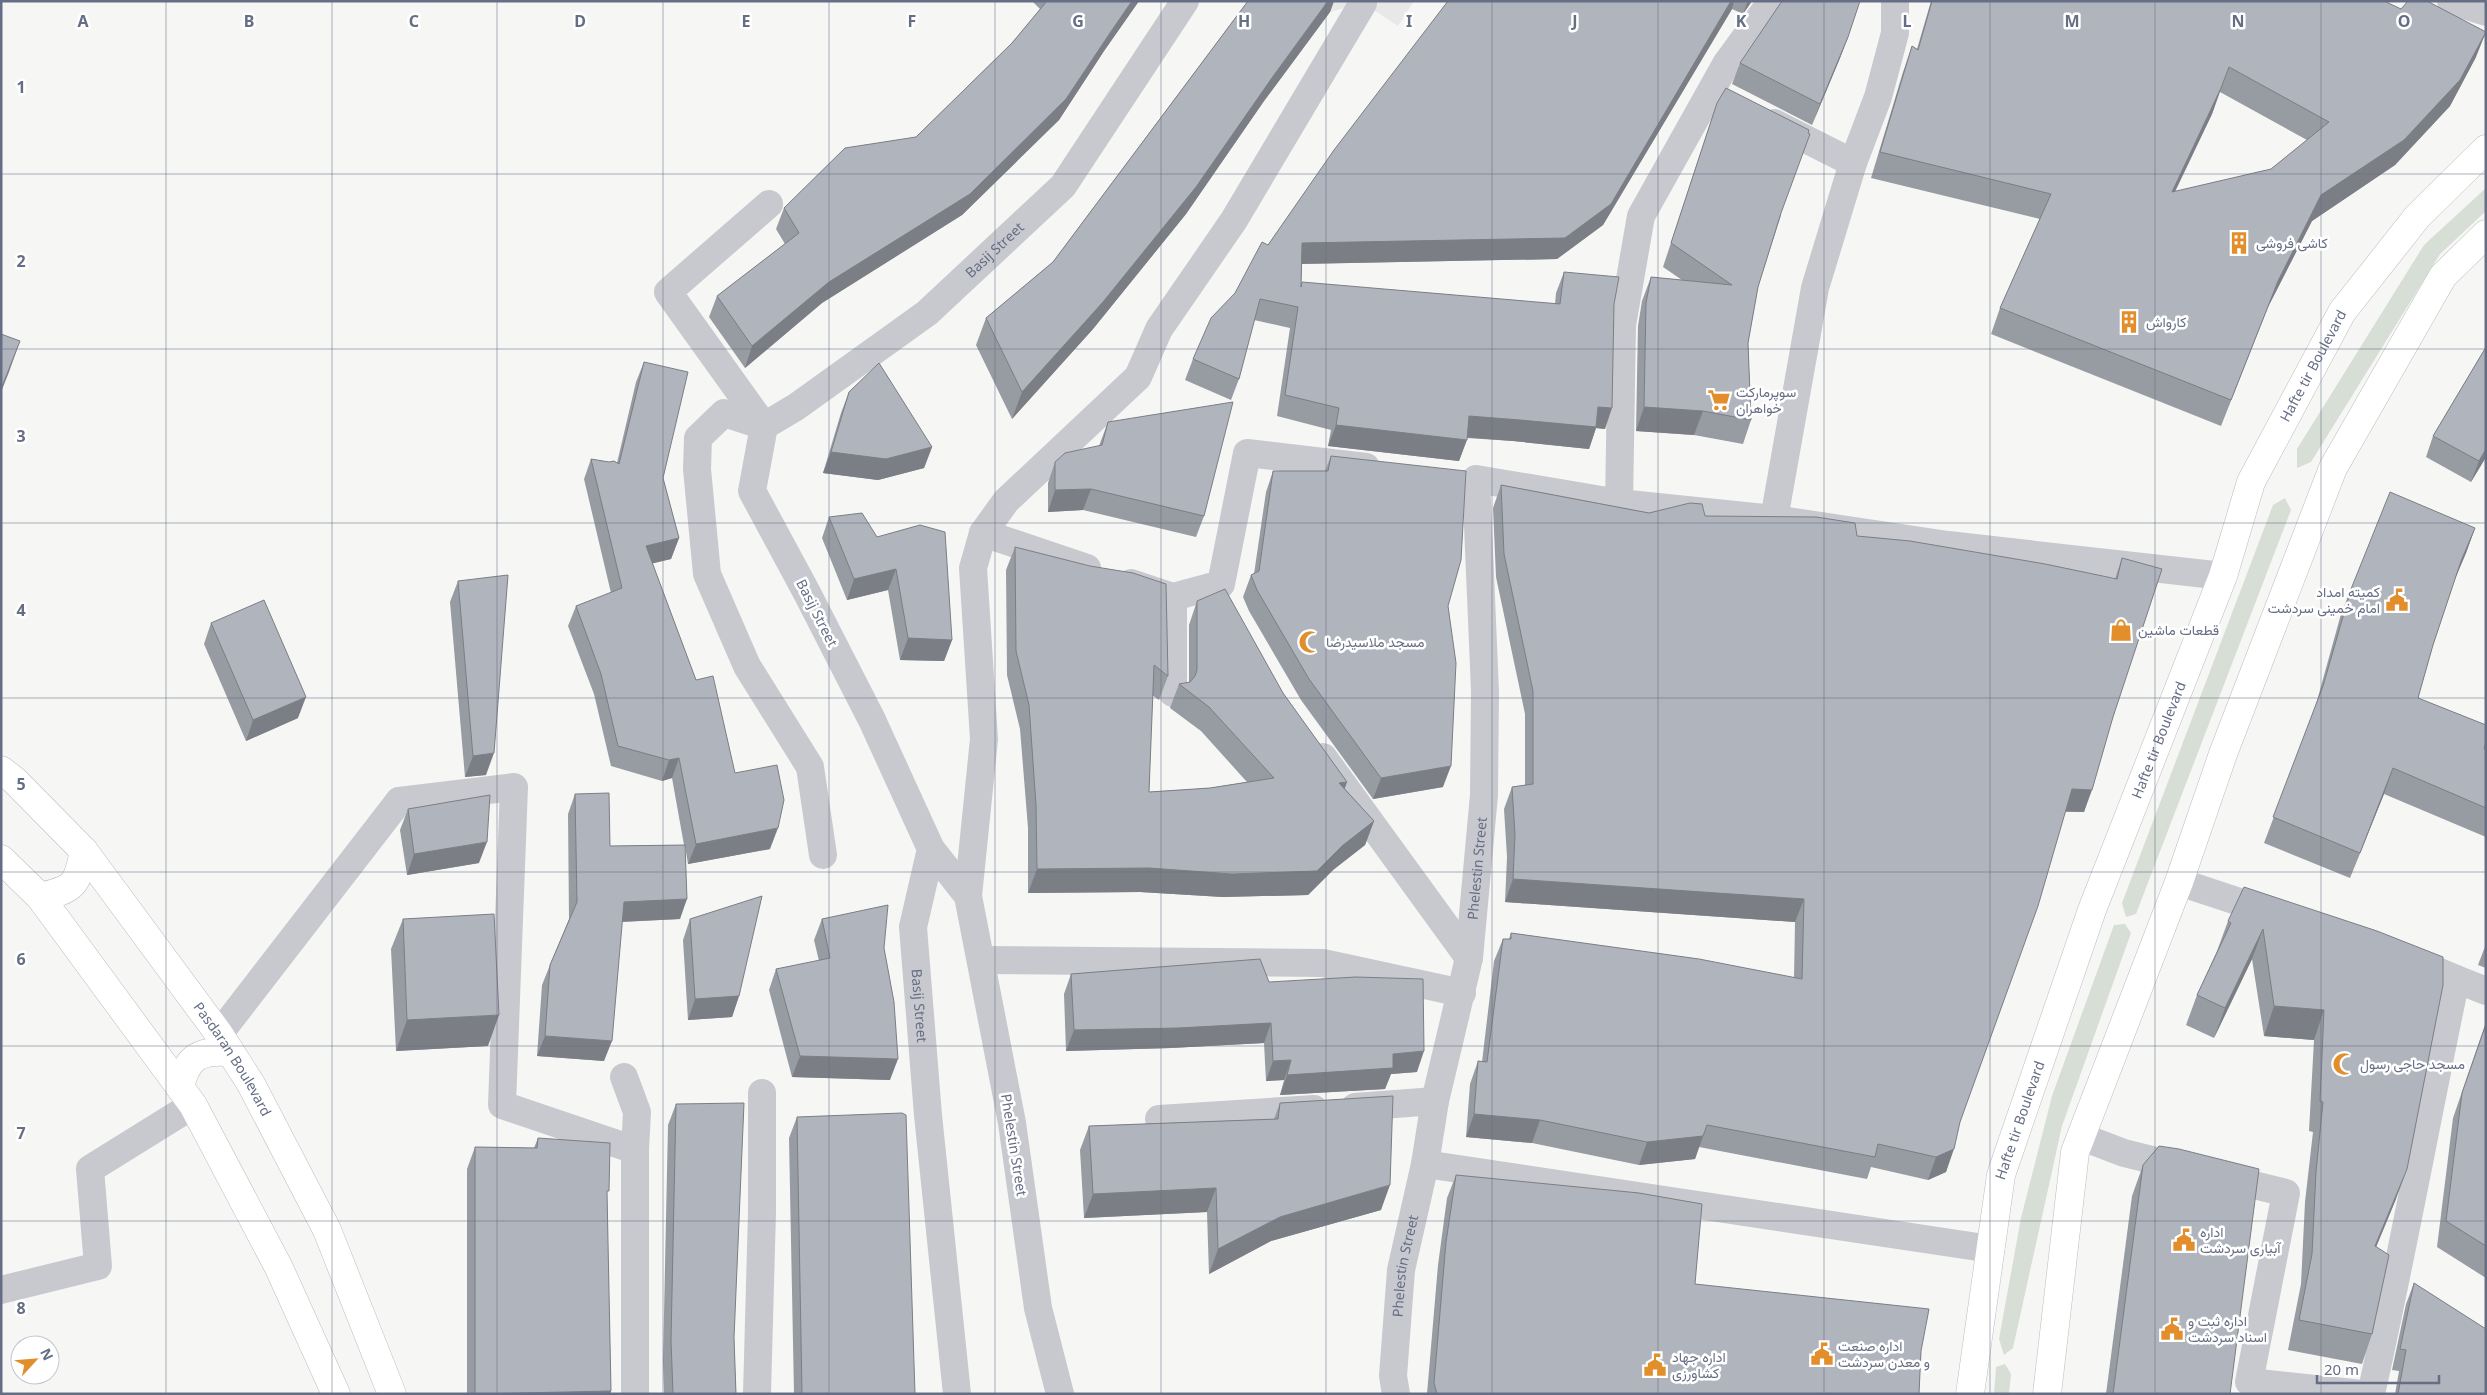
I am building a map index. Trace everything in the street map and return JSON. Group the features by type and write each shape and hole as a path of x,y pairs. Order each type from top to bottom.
{"main road":[{"name":"Hafte tir Boulevard","path":"1970,1394 2001,1175 2092,910 2223,576 2251,482 2342,312 2417,216 2486,149"},
{"path":"2047,1394 2075,1152 2179,882 2223,754 2333,468 2444,276 2486,234"},
{"name":"Pasdaran Boulevard","path":"1,770 14,780 84,851 224,1043 251,1084 328,1230 392,1394"},
{"path":"40,897 56,893 73,885 80,873 84,851"},
{"path":"1,859 40,897 186,1096 278,1268 336,1394"},
{"path":"186,1096 184,1070 194,1057 211,1051 224,1043"}],"street":[{"name":"Basij Street","path":"957,1394 928,1115 913,927 931,849 863,703 808,593 752,491 764,426 796,407 927,313 1063,186 1185,1"},
{"path":"1619,503 1622,325 1641,216 1726,64 1772,1"},
{"path":"1774,519 1815,288 1853,163 1878,97 1895,34 1894,1"},
{"path":"2451,1 2486,12"},
{"path":"968,896 984,739 973,568 983,533 1006,501 1138,377 1160,329 1234,220 1363,3"},
{"path":"1711,91 1853,163"},
{"path":"764,426 668,292 769,204"},
{"path":"764,426 724,413 698,438 697,470 707,574 748,666 810,768 823,855"},
{"path":"1231,610 1221,584 1247,453 1390,470"},
{"path":"1448,476 1619,503 1774,519 1948,545 2223,576"},
{"name":"Phelestin Street","path":"1396,1394 1393,1376 1401,1270 1425,1164 1435,1101 1462,993 1468,958 1484,795 1485,691 1476,479"},
{"path":"983,533 1174,597 1221,584"},
{"path":"1173,693 1174,597"},
{"path":"1306,733 1468,958"},
{"path":"224,1043 399,800 514,786 502,1105 635,1150"},
{"path":"931,849 968,896"},
{"path":"2179,882 2293,919"},
{"name":"Phelestin Street","path":"968,896 1012,1124 1038,1308 1060,1394"},
{"path":"2387,951 2486,991"},
{"path":"981,960 1323,964 1462,993"},
{"path":"2371,1394 2456,979"},
{"path":"624,1078 637,1112 635,1150 635,1394"},
{"path":"757,1394 762,1212 762,1093"},
{"path":"1,1290 98,1266 90,1169 186,1096"},
{"path":"1159,1119 1435,1101"},
{"path":"2082,1138 2124,1153 2286,1193 2249,1382 2362,1394"},
{"path":"1425,1164 1991,1249"}],"shaded area":[{"path":"1316,1 1414,1 1398,26 1363,3 1330,12"},
{"path":"2486,188 2486,211 2440,254 2311,462 2297,468 2297,449 2424,245"},
{"path":"2285,498 2291,510 2136,914 2126,917 2122,903 2273,505"},
{"path":"2125,924 2131,933 2062,1126 2013,1348 2004,1355 1999,1339 2021,1218 2052,1096 2114,925"},
{"path":"2005,1364 2011,1374 2009,1394 1994,1394 1996,1367"}],"building":[{"path":"1047,1 1132,1 1066,99 970,194 829,282 752,346 717,296 799,233 784,208 845,148 916,137 1012,43"},
{"path":"1248,1 1328,1 1196,187 1103,302 1022,392 986,318 1053,262"},
{"path":"1448,1 1731,1 1611,204 1565,238 1302,243 1301,287 1302,282 1560,304 1564,272 1619,277 1614,304 1612,408 1598,407 1596,427 1469,416 1467,440 1336,425 1339,408 1285,395 1298,307 1260,299 1239,379 1193,359 1211,318 1235,293 1262,242 1268,245 1334,150"},
{"path":"1782,1 1860,1 1848,37 1820,104 1740,63"},
{"path":"1932,1 2384,1 2401,9 2408,1 2427,1 2486,32 2460,80 2404,140 2321,195 2278,281 2231,400 2000,308 2051,194 1880,152 1912,46 1918,50","holes":["2229,67 2329,122 2271,169 2172,192"]},
{"path":"1726,88 1809,130 1808,133 1810,134 1781,213 1758,287 1748,343 1751,420 1703,411 1644,407 1646,303 1651,277 1732,285 1671,243 1717,103"},
{"path":"1,334 20,341 1,389"},
{"path":"2486,347 2486,449 2479,461 2433,436"},
{"path":"644,362 688,372 663,478 679,538 646,546 696,680 713,676 735,773 777,765 784,800 778,828 696,844 679,758 669,760 618,746 601,674 576,606 622,588 591,459 614,461 619,464"},
{"path":"879,363 932,447 886,459 831,452 849,392"},
{"path":"1233,402 1204,516 1091,489 1055,490 1055,462 1065,453 1102,445 1108,422"},
{"path":"1331,456 1466,471 1461,560 1448,606 1456,663 1451,766 1381,778 1309,679 1257,590 1251,575 1259,571 1273,471 1328,471"},
{"path":"1501,485 1649,513 1690,503 1702,504 1705,516 1816,517 1855,523 1857,536 1910,541 2045,564 2117,579 2122,558 2162,569 2113,717 2092,790 2072,789 2038,906 1960,1122 1954,1149 1936,1157 1878,1144 1875,1157 1707,1125 1703,1136 1647,1142 1540,1120 1474,1114 1478,1061 1487,1062 1503,939 1511,939 1511,933 1699,959 1802,979 1804,899 1513,879 1515,835 1512,787 1533,784 1533,691 1504,554"},
{"path":"2390,492 2475,528 2461,561 2433,645 2418,698 2486,725 2484,749 2486,749 2486,808 2393,768 2360,853 2273,817 2323,686 2351,589"},
{"path":"862,513 877,537 920,525 945,532 952,640 908,638 896,569 854,579 829,517"},
{"path":"1015,547 1090,566 1133,573 1166,584 1168,676 1154,665 1149,792 1210,788 1274,778 1209,707 1179,684 1190,682 1197,670 1197,601 1225,589 1283,693 1347,782 1339,783 1374,821 1342,846 1317,871 1232,874 1149,868 1037,869 1036,805 1029,705 1016,651"},
{"path":"508,575 494,753 473,756 458,581"},
{"path":"264,600 306,697 253,720 211,623"},
{"path":"609,793 610,846 685,845 687,899 624,902 612,1041 545,1036 550,965 577,902 575,794"},
{"path":"490,795 487,842 414,854 408,809"},
{"path":"2244,887 2377,931 2443,957 2443,985 2407,1169 2375,1246 2389,1255 2372,1334 2299,1320 2312,1254 2316,1172 2323,1102 2320,1101 2324,1010 2274,1006 2263,929 2225,1008 2197,995 2231,923 2228,921"},
{"path":"762,896 739,996 695,999 690,919"},
{"path":"888,905 884,948 894,1002 898,1059 800,1056 776,969 830,958 822,919"},
{"path":"494,914 499,1015 407,1020 403,919"},
{"path":"1260,959 1269,982 1356,977 1423,979 1424,1051 1393,1054 1393,1068 1287,1075 1291,1060 1273,1061 1271,1023 1178,1028 1074,1030 1071,974"},
{"path":"2486,1024 2486,1246 2446,1221 2462,1093"},
{"path":"1393,1096 1390,1185 1280,1217 1218,1249 1216,1188 1093,1194 1089,1126 1278,1119 1280,1103"},
{"path":"744,1103 734,1338 736,1394 673,1394 671,1340 676,1104"},
{"path":"902,1113 906,1115 915,1394 802,1394 797,1117"},
{"path":"538,1138 610,1143 609,1191 607,1191 611,1391 475,1394 475,1147 537,1148"},
{"path":"2159,1146 2179,1149 2259,1169 2230,1394 2113,1394 2143,1165"},
{"path":"1456,1175 1639,1193 1702,1204 1695,1284 1929,1309 1921,1351 1919,1394 1437,1394 1434,1383 1446,1242"},
{"path":"2414,1283 2486,1329 2486,1394 2398,1394 2406,1350 2400,1349"}],"place":[{"name":"کاشی فروشی","path":"2239,243"},
{"name":"کارواش","path":"2129,322"},
{"name":"سوپرمارکت خواهران","path":"1719,400"},
{"name":"کمیته امداد امام خمینی سردشت","path":"2397,600"},
{"name":"قطعات ماشین","path":"2121,630"},
{"name":"مسجد ملاسیدرضا","path":"1310,642"},
{"name":"مسجد حاجی رسول","path":"2344,1064"},
{"name":"اداره آبیاری سردشت","path":"2184,1240"},
{"name":"اداره ثبت و اسناد سردشت","path":"2172,1329"},
{"name":"اداره صنعت و معدن سردشت","path":"1822,1354"},
{"name":"اداره جهاد کشاورزی","path":"1655,1365"}]}
